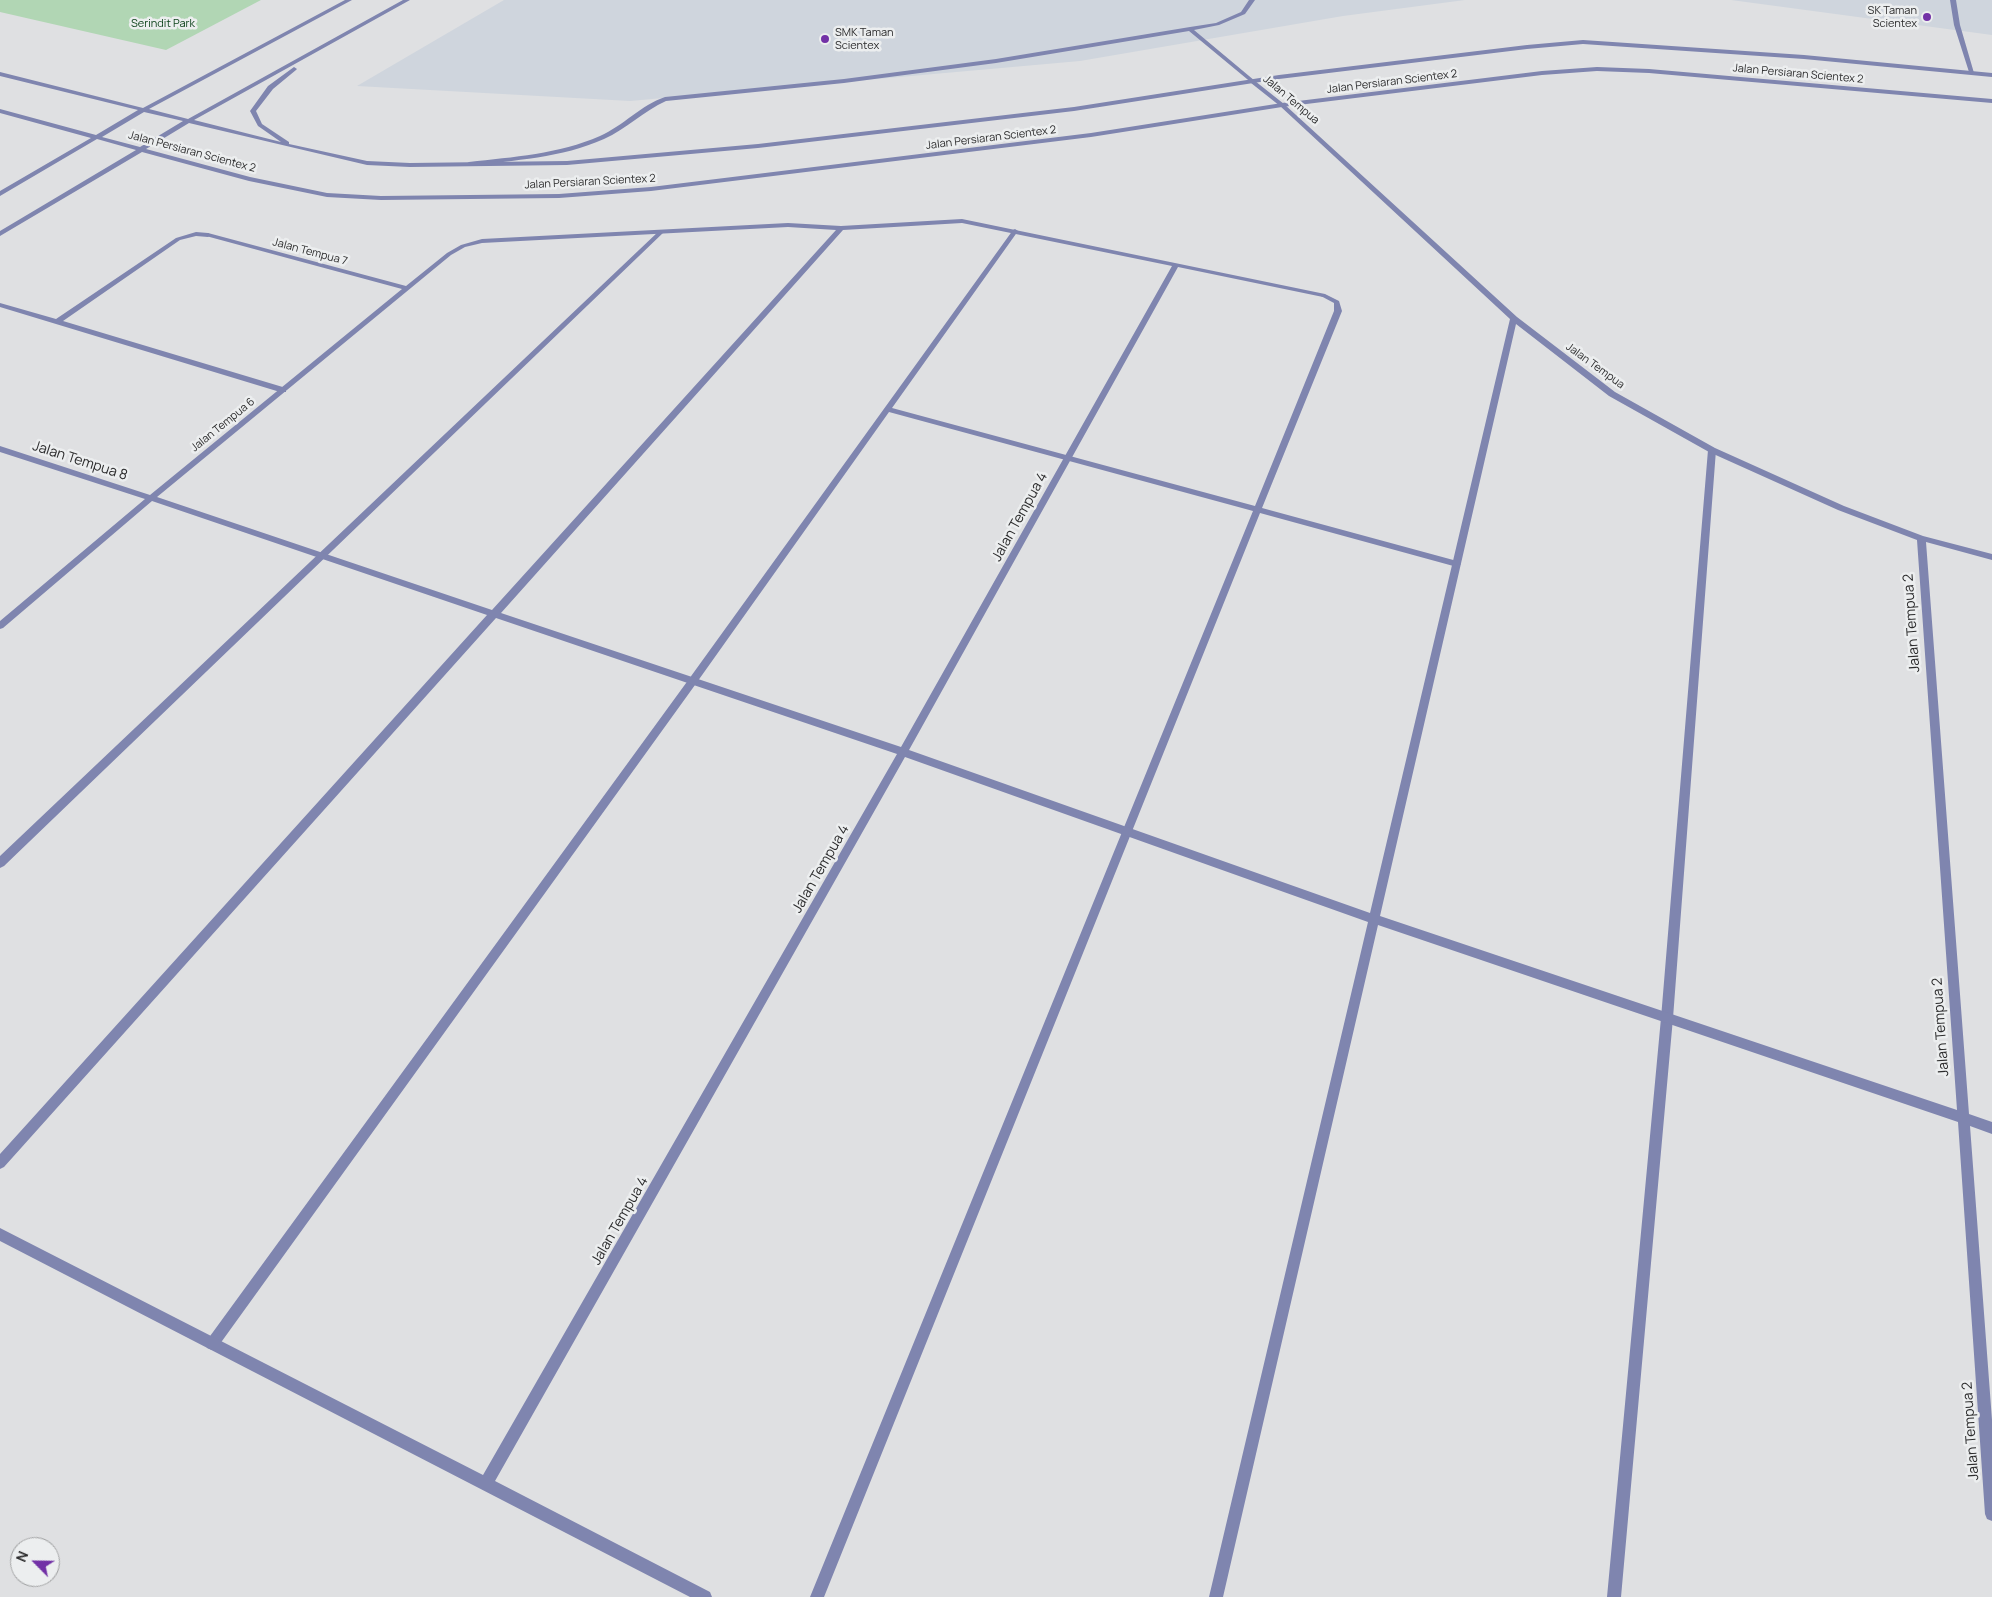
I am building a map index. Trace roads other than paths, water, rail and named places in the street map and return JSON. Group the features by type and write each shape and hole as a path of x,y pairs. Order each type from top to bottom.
{"street":[{"path":"0,194 143,110 349,0"},
{"path":"0,234 188,121 407,0"},
{"path":"458,165 530,156 576,147 604,136 655,103 665,99 844,81 996,62 1217,24 1243,13 1252,0"},
{"path":"1953,0 1957,25 1972,72"},
{"name":"Jalan Tempua","path":"1190,29 1282,105 1514,319 1612,394 1712,450 1841,508 1921,538 1992,557"},
{"path":"294,147 260,125 253,111 261,96 273,84 335,40"},
{"name":"Jalan Persiaran Scientex 2","path":"0,74 294,147 367,163 458,165 567,163 758,146 1074,109 1253,82 1507,49 1583,42 1795,56 1992,75"},
{"name":"Jalan Persiaran Scientex 2","path":"0,111 249,178 328,195 381,198 559,196 651,189 1082,137 1282,105 1542,73 1597,69 1649,70 1992,101"},
{"name":"Jalan Tempua 6","path":"0,626 151,498 449,254 463,246 482,240 788,226 841,228 962,221 1323,295 1337,302 1338,311 1258,510"},
{"path":"0,1163 841,228"},
{"path":"212,1343 692,682 1016,231"},
{"path":"0,862 661,232"},
{"name":"Jalan Tempua 7","path":"57,322 178,239 196,234 208,235 407,288"},
{"name":"Jalan Tempua 4","path":"486,1485 903,752 1176,265"},
{"path":"0,305 283,390"},
{"path":"1216,1597 1514,319"},
{"path":"887,409 1457,564"},
{"name":"Jalan Tempua 8","path":"0,449 151,498 903,752 1374,919 1992,1128"},
{"path":"1614,1597 1667,1018 1712,450"},
{"path":"817,1597 1258,510"},
{"name":"Jalan Tempua 2","path":"1921,538 1992,1514"},
{"path":"0,1234 705,1597"}],"place":[{"name":"SK Taman Scientex","path":"1927,17"},
{"name":"SMK Taman Scientex","path":"825,39"}],"park label":[{"name":"Serindit Park","path":"163,24"}]}
